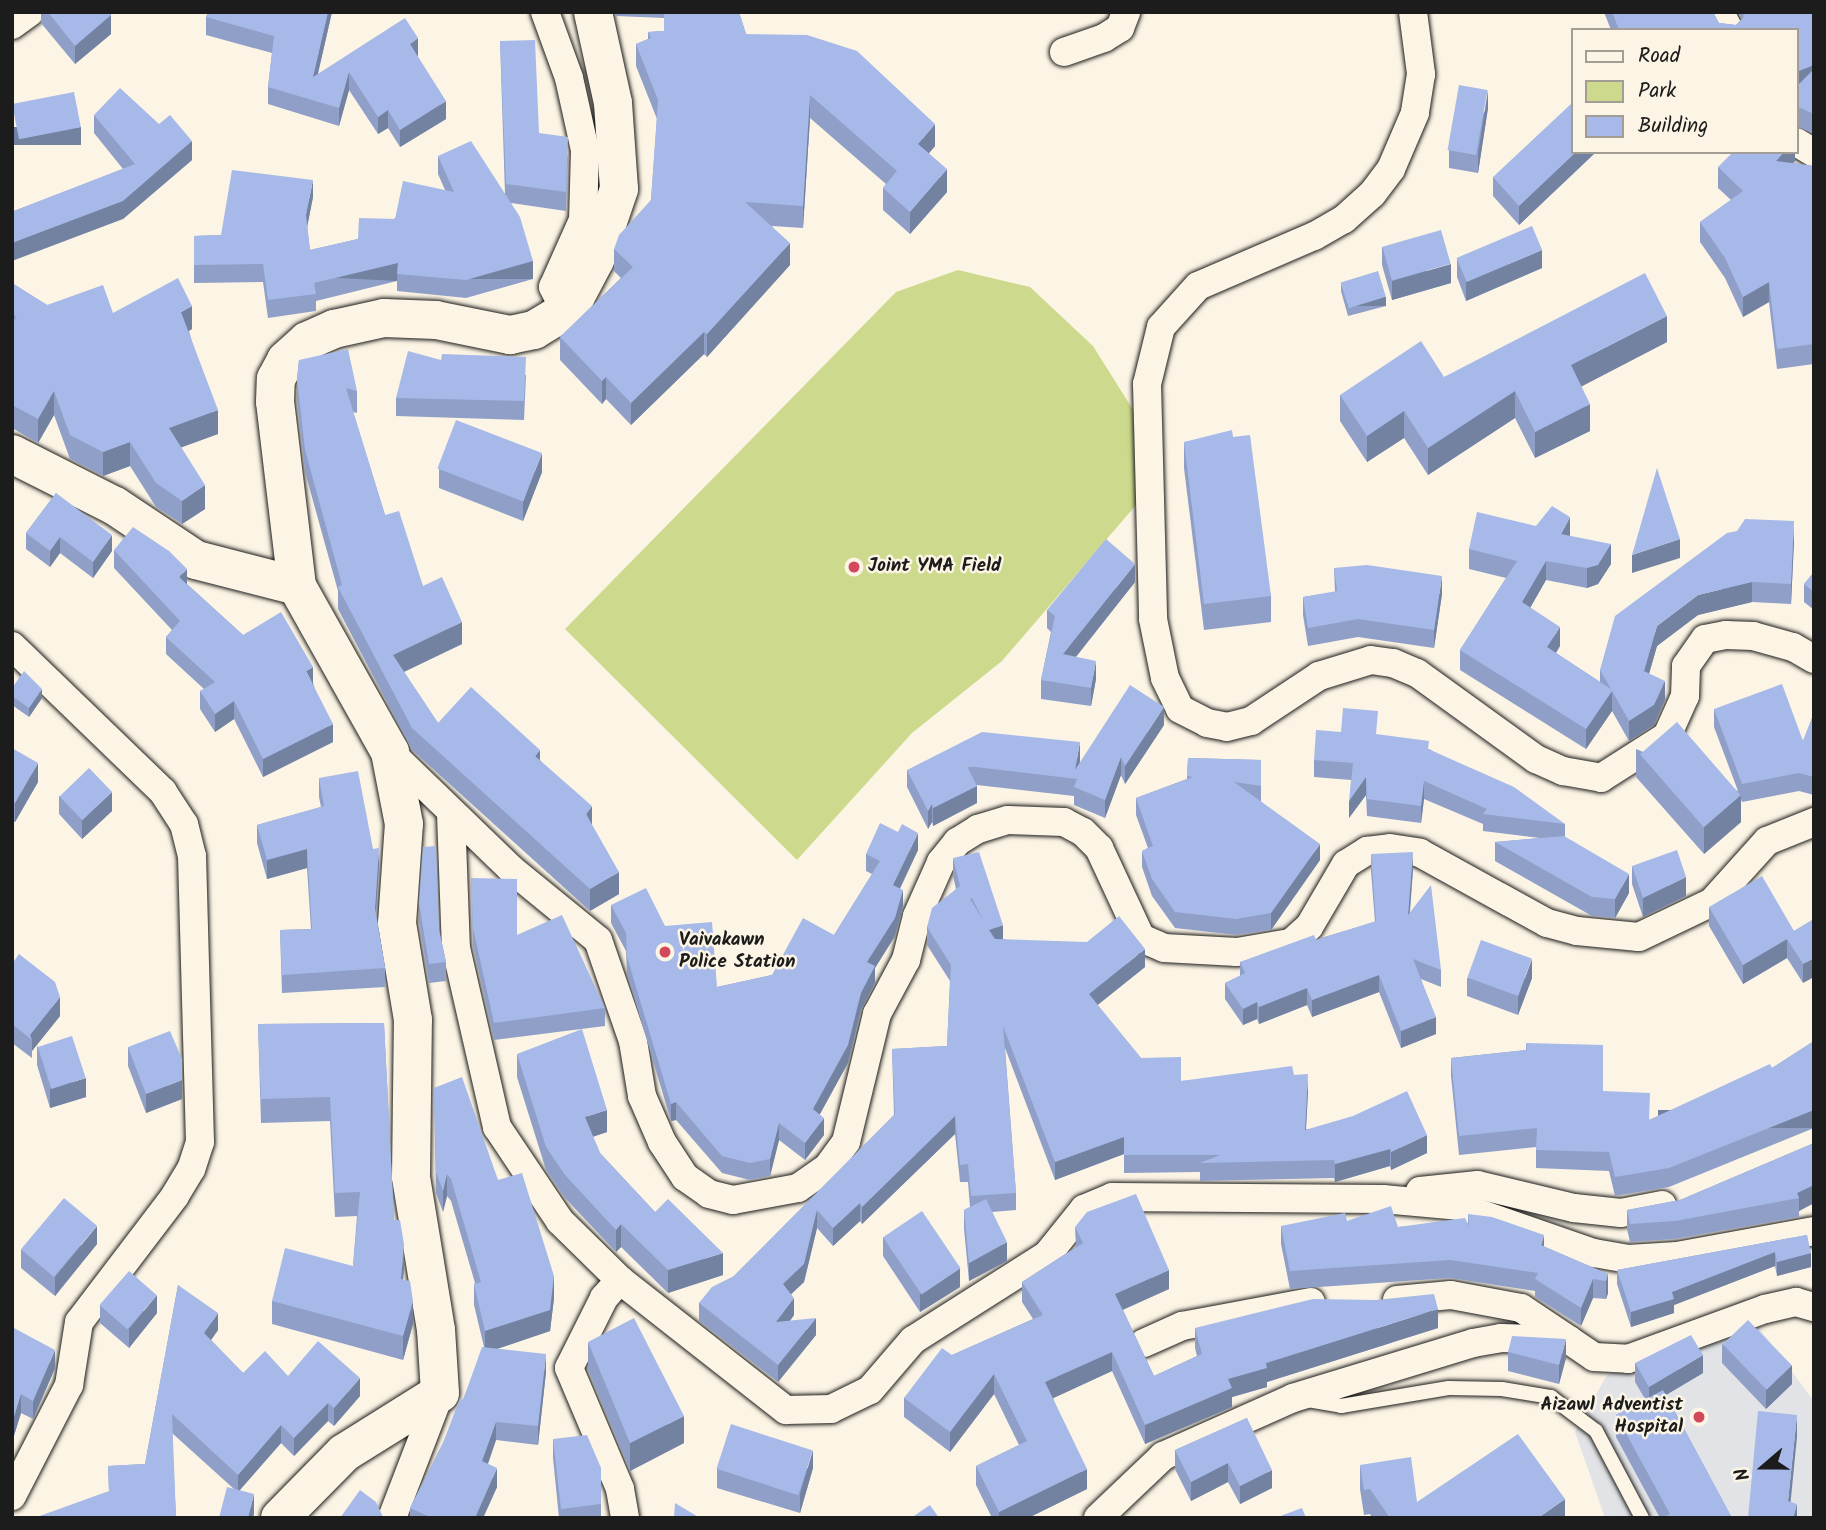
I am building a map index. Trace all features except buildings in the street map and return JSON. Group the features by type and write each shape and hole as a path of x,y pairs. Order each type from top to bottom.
{"street":[{"path":"12,25 30,12"},
{"path":"545,12 569,78 585,150 583,220 553,287 564,309"},
{"path":"593,12 613,103 619,189 595,260 564,309 534,330 510,335 436,320 384,318 334,329 307,341 286,360 276,379 275,402 297,586 390,752 451,814 598,940 634,1041 642,1096 662,1142 685,1177 709,1194 733,1200 798,1188 827,1168 846,1142 877,1014 905,960 917,916 941,862 957,842 978,829 1008,820 1065,822 1099,848 1140,938 1164,947 1237,951 1291,943 1309,927 1346,864 1367,851 1390,848 1420,853 1547,923 1577,931 1639,937 1712,902 1767,841 1814,822"},
{"path":"1064,52 1104,38 1120,28 1126,12"},
{"path":"1413,12 1421,74 1415,113 1404,146 1372,194 1345,219 1314,236 1198,286 1161,327 1147,384 1153,619 1165,678 1180,709 1206,723 1227,727 1251,720 1319,676 1371,660 1393,663 1417,673 1536,759 1563,771 1601,778 1667,736 1685,696 1686,666 1706,639 1726,635 1753,636 1793,647 1814,659"},
{"path":"1720,12 1728,28"},
{"path":"1798,143 1814,153"},
{"path":"12,454 115,506 196,560 297,586"},
{"path":"12,646 163,793 184,824 192,856 200,1142 191,1169 175,1196 79,1322 69,1385 12,1496"},
{"path":"390,752 404,824 397,923 413,1020 411,1177 436,1330 440,1393 392,1518"},
{"path":"451,814 456,948 497,1127 560,1221 620,1280 773,1403 786,1410 831,1409 870,1390 923,1332 1047,1255 1084,1209 1097,1202 1128,1195 1383,1199 1458,1206 1594,1253 1628,1259 1677,1256 1814,1231"},
{"path":"1383,1199 1478,1185 1574,1208 1621,1213 1685,1199"},
{"path":"620,1280 604,1298 569,1368 620,1489 625,1518"},
{"path":"1144,1343 1182,1326 1312,1302 1350,1303 1451,1295 1521,1308 1594,1357 1628,1359 1765,1308 1796,1302 1814,1307"},
{"path":"1098,1518 1163,1456 1293,1398 1473,1343 1501,1338 1569,1340"},
{"path":"280,1518 344,1453 440,1393"}],"lane":[{"path":"1293,1398 1341,1406 1450,1388 1502,1389 1551,1397 1596,1431 1642,1518"}],"shaded area":[{"name":"Aizawl Adventist Hospital","path":"1753,1320 1814,1401 1814,1518 1605,1518 1575,1432 1607,1375"}],"green space":[{"name":"Joint YMA Field","path":"958,270 1030,287 1093,346 1142,424 1136,505 1002,661 912,733 797,860 565,629 896,292"}],"place":[{"name":"Joint YMA Field","path":"854,567"},
{"name":"Vaivakawn Police Station","path":"665,952"},
{"name":"Aizawl Adventist Hospital","path":"1699,1417"}]}
